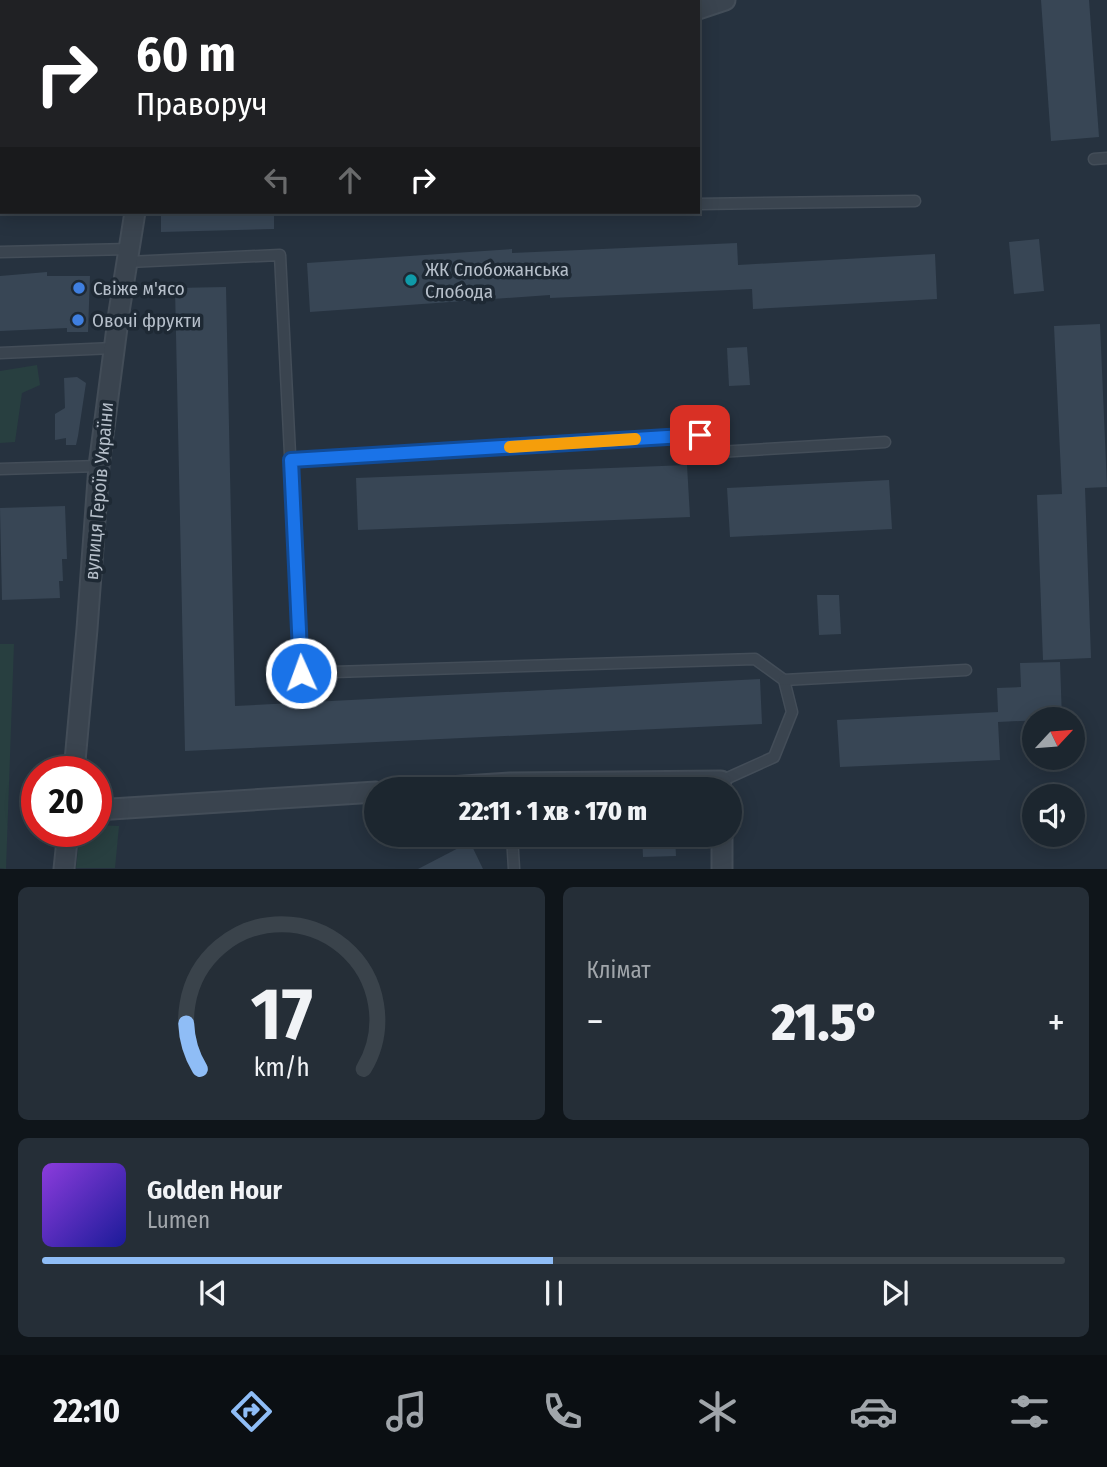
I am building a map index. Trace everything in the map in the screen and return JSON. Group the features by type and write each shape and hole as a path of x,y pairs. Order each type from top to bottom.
{"street":[{"path":"700,8 726,0"},
{"name":"вулиця Героїв України","path":"75,756 99,466 135,214"},
{"path":"112,809 364,793"},
{"path":"64,869 66,847"},
{"path":"721,847 722,869"}],"lane":[{"path":"1094,159 1107,158"},
{"path":"700,204 915,201"},
{"path":"0,252 129,256 280,255 301,673 755,659 784,680 966,670"},
{"path":"0,353 114,348"},
{"path":"291,460 700,435 701,453 885,442"},
{"path":"0,469 99,466"},
{"path":"736,777 774,757 792,712 784,680"},
{"path":"513,847 514,869"}],"green space":[{"path":"37,365 40,385 22,393 15,442 0,443 0,371"},
{"path":"0,644 14,644 6,869 0,868"},
{"path":"112,826 119,826 115,868 76,868 78,847 112,847"}],"building":[{"path":"1041,0 1089,0 1099,137 1051,141"},
{"path":"161,214 274,214 274,229 161,232"},
{"path":"1039,239 1044,291 1014,294 1009,242"},
{"path":"737,243 738,265 935,254 937,299 753,309 752,289 550,298 550,295 310,312 307,263 512,249 512,253"},
{"path":"47,272 47,276 90,276 88,332 67,332 67,328 0,331 0,276"},
{"path":"226,287 235,706 760,679 762,724 185,751 175,288"},
{"path":"1100,324 1107,487 1085,488 1091,658 1043,660 1037,495 1062,494 1054,326"},
{"path":"747,347 750,385 729,386 727,348"},
{"path":"77,377 86,383 78,436 76,445 66,445 66,438 55,440 55,414 65,408 64,378"},
{"path":"687,465 690,517 358,530 356,478"},
{"path":"889,480 892,529 730,537 727,488"},
{"path":"65,506 67,559 62,559 63,581 59,581 60,598 2,600 0,508"},
{"path":"817,595 839,595 841,634 819,635"},
{"path":"1060,662 1062,707 1022,707 1022,721 998,722 1000,760 840,767 837,720 998,712 997,688 1021,687 1020,663"},
{"path":"460,847 472,847 483,869 418,869"},
{"path":"643,847 676,847 676,856 643,857"}],"slow traffic":[{"path":"510,447 635,439"}],"place":[{"name":"ЖК Слобожанська Слобода","path":"411,280"},
{"name":"Свіже м'ясо","path":"79,288"},
{"name":"Овочі фрукти","path":"78,320"}],"route":[{"path":"301,673 291,460 700,435"}]}
